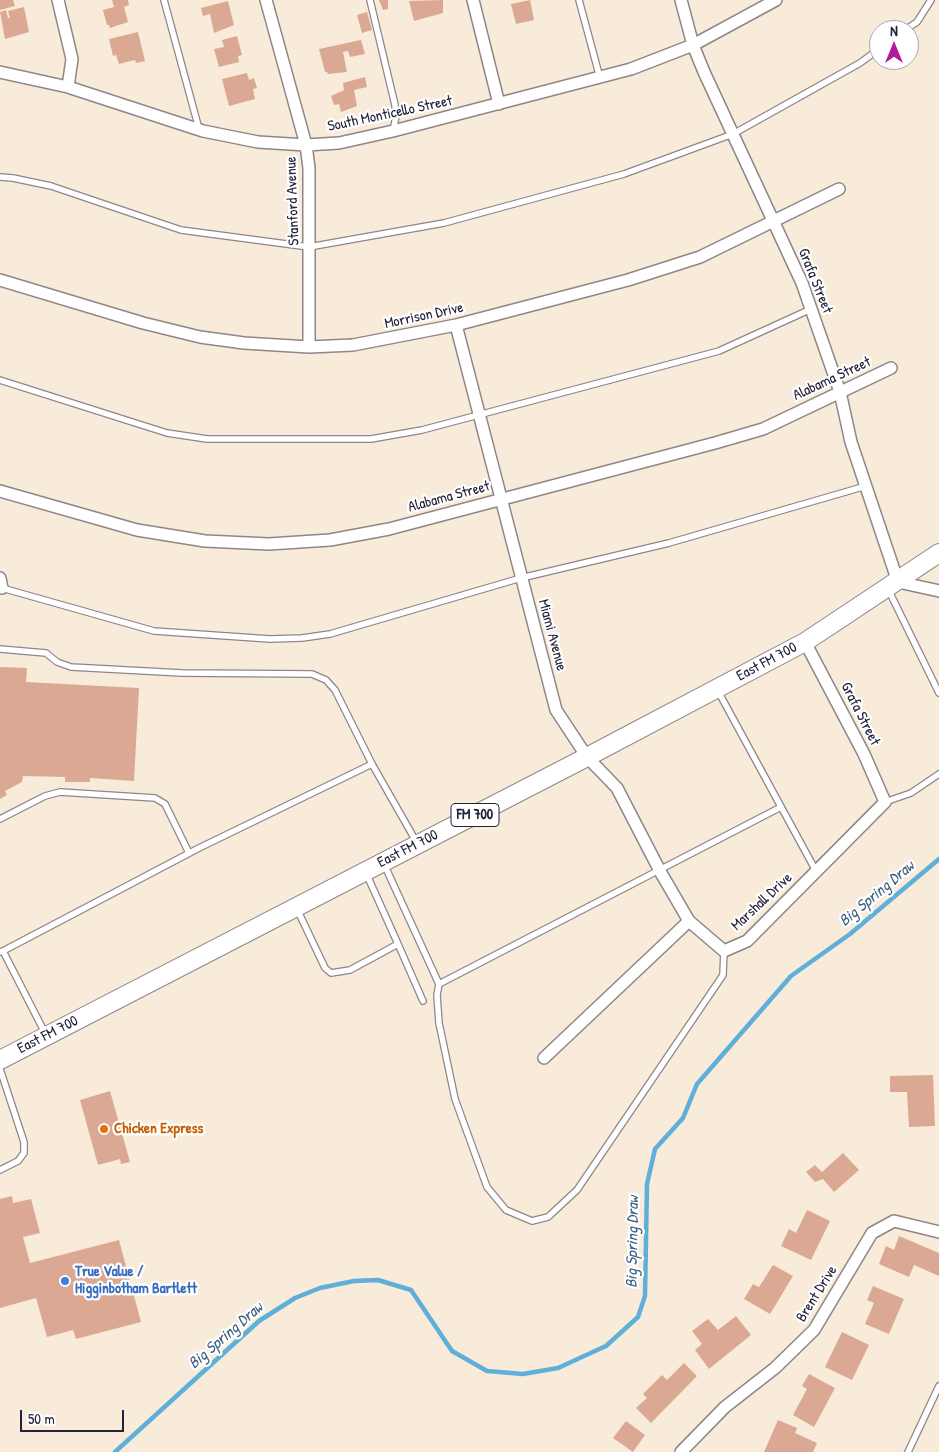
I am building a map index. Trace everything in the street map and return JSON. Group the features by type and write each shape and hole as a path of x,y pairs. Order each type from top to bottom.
{"main road":[{"name":"East FM 700","path":"0,1060 587,757 805,642 893,586 939,553"}],"street":[{"path":"58,0 72,59 68,87"},
{"name":"Stanford Avenue","path":"266,0 306,145 310,168 309,347"},
{"path":"473,0 499,104"},
{"name":"Grafa Street","path":"681,0 693,45 774,222 811,309 840,392 851,442 866,486 893,586"},
{"name":"South Monticello Street","path":"0,72 68,87 198,129 258,142 306,145 339,143 393,132 631,69 693,45 776,0"},
{"name":"Morrison Drive","path":"0,280 143,323 200,337 244,343 309,347 353,345 456,325 628,280 700,257 838,189"},
{"name":"Miami Avenue","path":"456,325 556,710 587,757 618,788 660,870 689,921"},
{"name":"Alabama Street","path":"0,491 137,530 205,541 269,544 330,540 390,529 706,446 763,429 891,368"},
{"path":"893,586 939,591"},
{"name":"Grafa Street","path":"805,642 864,754 885,802"},
{"name":"Marshall Drive","path":"724,951 747,940 885,802"},
{"path":"544,1058 689,921 724,951"},
{"name":"Brent Drive","path":"681,1452 725,1407 775,1368 814,1330 872,1233 894,1221 939,1232"}],"lane":[{"path":"164,0 198,129"},
{"path":"370,0 395,105 396,116 393,132"},
{"path":"579,0 600,78"},
{"path":"918,20 932,0"},
{"path":"0,177 51,186 181,230 310,247 453,220 624,174 733,134 869,56"},
{"path":"0,380 167,433 207,438 371,438 422,430 718,351 811,309"},
{"path":"1,585 154,631 270,639 302,638 330,634 521,578 669,543 866,486"},
{"path":"893,586 939,693"},
{"path":"0,649 46,653 57,662 71,667 182,672 312,674 326,680 335,690 372,764 418,844"},
{"path":"717,689 816,871"},
{"path":"47,1035 1,951 189,853 372,764"},
{"path":"885,802 911,793 939,774"},
{"path":"0,819 45,796 60,792 156,798 166,804 189,853"},
{"path":"440,984 781,807"},
{"path":"383,862 440,984 437,995 440,1023 453,1089 477,1164 487,1188 506,1210 532,1221 548,1217 577,1190 723,976 724,951"},
{"path":"365,872 423,1001"},
{"path":"296,907 325,968 331,973 350,970 398,944"},
{"path":"0,1069 24,1142 24,1153 18,1161 0,1170"},
{"path":"908,1452 939,1386"}],"building":[{"path":"0,0 13,0 15,6 0,10"},
{"path":"112,0 128,0 129,5 124,7 128,22 110,28 107,25 103,10 114,7"},
{"path":"379,0 388,0 388,9 383,10"},
{"path":"443,0 443,13 414,21 409,1"},
{"path":"530,0 534,20 516,24 511,4"},
{"path":"228,1 234,25 214,33 210,14 203,16 201,8"},
{"path":"24,7 29,32 5,39 0,12 6,10 8,18 10,18 8,11"},
{"path":"367,12 372,30 362,33 357,15"},
{"path":"138,32 145,61 136,63 135,60 119,64 116,55 113,56 109,39"},
{"path":"237,36 242,55 238,56 239,62 219,67 214,49 224,47 222,40"},
{"path":"361,40 365,54 350,57 348,51 343,52 347,72 328,74 325,72 319,49"},
{"path":"247,73 249,80 254,78 257,88 253,89 255,99 229,106 222,79"},
{"path":"365,77 367,87 354,90 357,106 341,112 339,104 334,105 331,96 344,90 343,83"},
{"path":"0,667 27,668 26,682 139,688 134,781 90,778 90,782 65,782 65,777 23,776 22,782 5,791 7,795 0,799"},
{"path":"933,1075 935,1126 909,1127 907,1092 890,1092 890,1076"},
{"name":"Chicken Express","path":"110,1091 130,1162 121,1164 120,1159 98,1165 80,1100"},
{"path":"843,1153 859,1170 834,1192 823,1179 815,1182 806,1172 815,1165 822,1172"},
{"name":"True Value / Higginbotham Bartlett","path":"12,1196 13,1203 31,1199 40,1233 23,1237 30,1263 119,1240 141,1322 76,1339 73,1330 47,1337 36,1298 0,1308 0,1199"},
{"path":"807,1210 830,1221 811,1260 781,1246 789,1229 796,1233"},
{"path":"899,1236 939,1253 939,1276 914,1265 909,1277 879,1264 886,1246 894,1250"},
{"path":"773,1265 793,1276 770,1314 744,1299 753,1284 759,1287"},
{"path":"873,1286 904,1299 889,1334 865,1324 874,1303 867,1300"},
{"path":"736,1316 751,1335 709,1369 695,1350 702,1344 692,1331 708,1319 718,1330"},
{"path":"842,1332 869,1345 852,1380 825,1367"},
{"path":"684,1363 697,1376 651,1423 636,1408 647,1398 643,1394 662,1375 667,1380"},
{"path":"809,1374 835,1388 814,1427 793,1415 807,1389 802,1386"},
{"path":"778,1420 797,1428 795,1433 817,1443 813,1452 764,1452"},
{"path":"626,1421 645,1435 633,1452 613,1438"}],"waterway":[{"name":"Big Spring Draw","path":"115,1452 259,1321 295,1298 320,1288 354,1281 378,1280 411,1290 452,1351 487,1371 523,1374 558,1368 606,1346 638,1317 645,1296 647,1184 655,1149 683,1118 697,1084 791,976 850,934 939,859"}],"place":[{"name":"Chicken Express","path":"104,1129"},
{"name":"True Value / Higginbotham Bartlett","path":"65,1281"}]}
